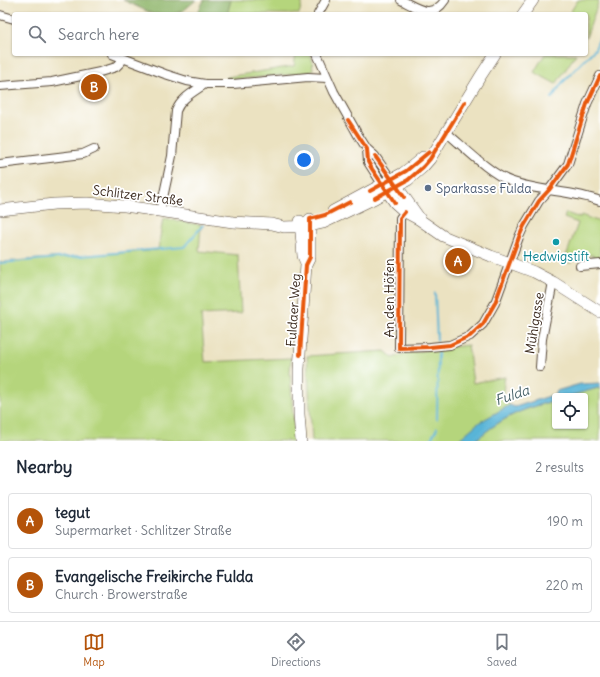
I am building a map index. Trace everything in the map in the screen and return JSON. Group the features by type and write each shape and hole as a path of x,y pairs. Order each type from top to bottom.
{"main road":[{"path":"524,12 533,0"},
{"name":"Schlitzer Straße","path":"0,210 54,204 86,203 125,206 233,222 272,224 287,221 323,223 389,185 412,177 423,167 430,159 494,56"},
{"path":"389,185 395,203 405,212 420,220 443,236 534,272 553,282 600,312"},
{"path":"389,185 420,220"},
{"name":"Fuldaer Weg","path":"301,441 299,369 306,265 303,256 305,223"}],"street":[{"path":"322,7 334,0"},
{"path":"401,0 420,12 438,8 445,0"},
{"path":"0,15 12,18"},
{"path":"118,56 165,74 188,81 205,84 234,84 308,77 327,78"},
{"path":"318,56 341,106 366,149 368,162 389,185"},
{"path":"0,86 52,82 100,72 116,67 123,58"},
{"path":"509,262 524,226 539,201 568,164 587,104 600,76"},
{"path":"160,212 172,156 176,111 182,100 205,84"},
{"path":"447,132 497,174 509,180 528,186 579,195 600,201"},
{"path":"0,164 83,154 94,149"},
{"name":"An den Höfen","path":"405,212 400,218 399,348 450,345 470,336 483,324 487,317 494,303 509,262"},
{"path":"580,266 600,264"},
{"name":"Mühlgasse","path":"540,367 542,339 553,282"}],"green space":[{"path":"123,0 196,0 184,10 179,12 149,12"},
{"path":"204,0 231,0 228,12 198,12"},
{"path":"231,0 303,0 300,12 228,12"},
{"path":"578,0 599,0 588,32 588,12 570,12"},
{"path":"296,56 311,56 313,70 310,72 227,80 227,77 294,66"},
{"path":"544,56 575,56 556,84 534,72"},
{"path":"566,213 580,218 581,215 600,222 600,260 593,260 593,255 571,256 571,263 564,262 578,223 564,218"},
{"path":"163,218 201,225 199,251 238,255 241,313 201,315 205,362 291,358 290,373 295,441 0,441 0,262 158,250"},
{"path":"468,345 473,383 505,377 504,395 510,405 494,414 457,441 312,441 307,356 385,351 393,358 405,353"},
{"path":"598,388 600,389 600,441 475,441 485,432 513,415 552,401 552,429 588,429 588,393 580,393"}],"water":[{"path":"600,383 600,389 598,388 580,393 556,393 556,391 580,384"},
{"path":"552,395 552,401 532,407 507,418 485,432 475,441 457,441 478,423 510,405 515,407"}],"waterway":[{"path":"552,98 562,83 595,49 600,37"},
{"path":"0,263 184,247 203,225"},
{"path":"435,293 437,341"},
{"path":"437,419 438,353"},
{"path":"430,441 437,428"}],"cycle path":[{"path":"405,212 400,218 399,348 450,345 470,336 483,324 495,303 524,226 539,201 568,164 587,104 600,76"},
{"path":"375,198 408,180 423,167 430,159 465,102"},
{"path":"348,120 367,149 368,162 395,203"},
{"path":"370,191 406,171 429,152"},
{"path":"375,156 404,197"},
{"path":"300,355 306,265 310,257 310,219 325,215 350,202"}],"place":[{"name":"Evangelische Freikirche Fulda","path":"94,87"},
{"name":"Sparkasse Fulda","path":"428,188"},
{"name":"Hedwigstift","path":"556,242"},
{"name":"tegut","path":"458,261"}],"water label":[{"name":"Fulda","path":"512,395"}]}
